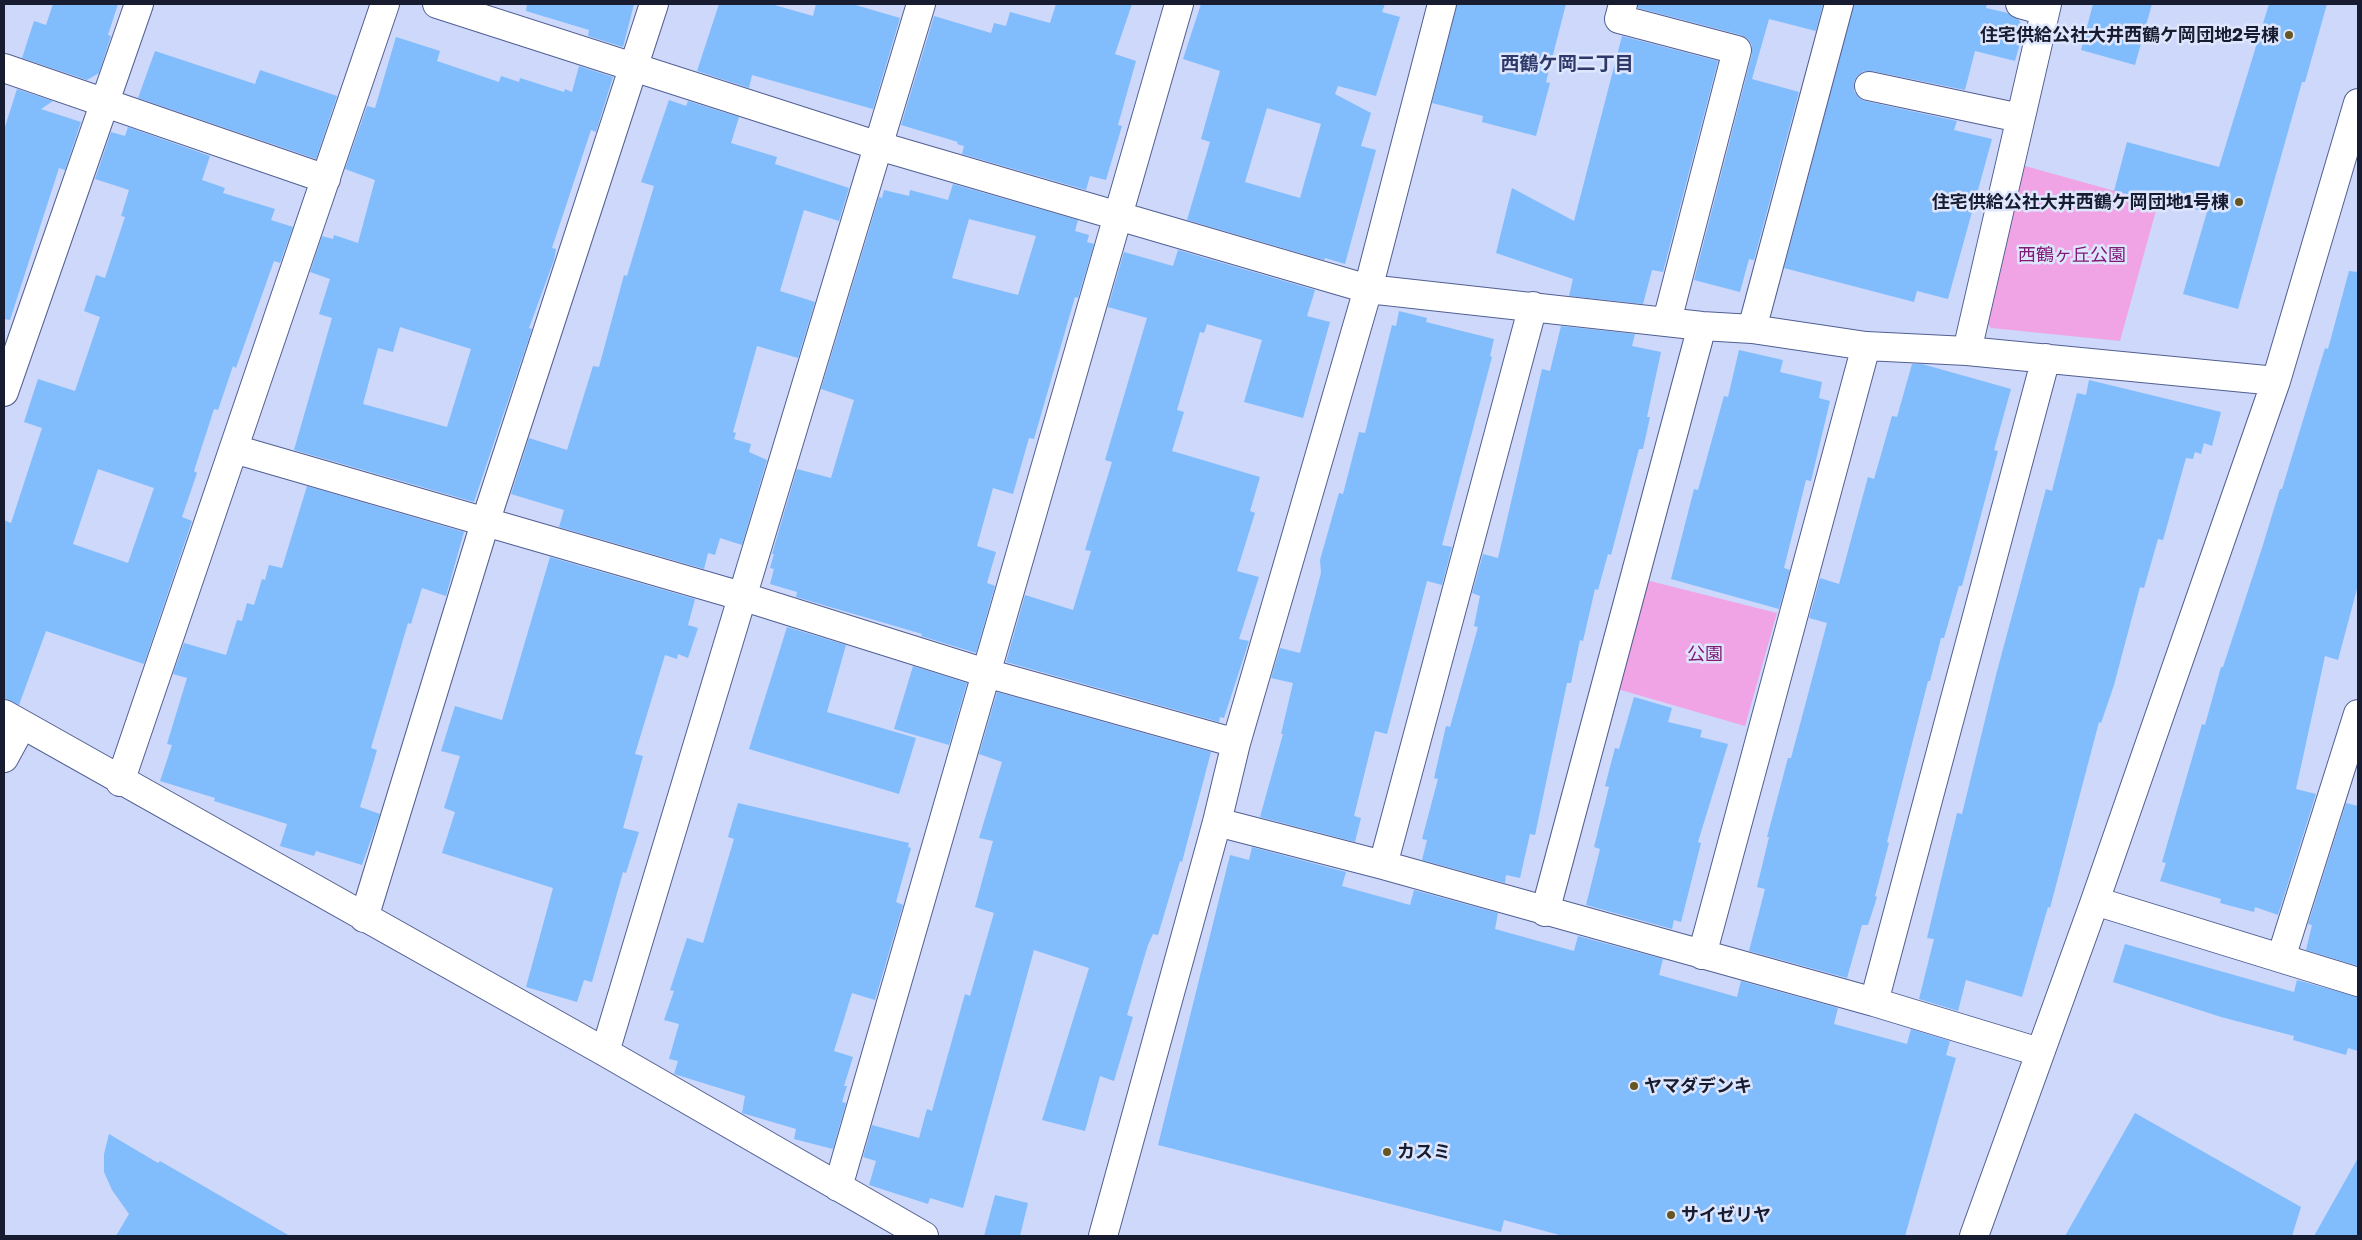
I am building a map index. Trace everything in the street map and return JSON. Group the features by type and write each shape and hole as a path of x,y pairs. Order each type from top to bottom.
{"street":[{"path":"4,392 139,4"},
{"path":"120,782 386,4"},
{"path":"437,4 880,146 1368,289 1702,326 1752,329 1866,346 1967,350 2276,381"},
{"path":"364,918 485,523 654,4"},
{"path":"605,1052 741,596 880,146 921,4"},
{"path":"838,1187 1179,4"},
{"path":"1103,1236 1217,822 1236,742 1368,289 1442,4"},
{"path":"1623,4 1619,19 1737,50 1667,321"},
{"path":"1752,329 1839,4"},
{"path":"1967,350 2020,118 2037,6"},
{"path":"4,68 326,179"},
{"path":"1869,86 2020,118"},
{"path":"1974,1236 2039,1052 2095,902 2276,381 2358,103"},
{"path":"1383,865 1533,306"},
{"path":"1545,912 1702,326"},
{"path":"1702,955 1866,346"},
{"path":"1874,1002 2046,358"},
{"path":"234,449 741,596 986,672 1236,742"},
{"path":"2281,958 2358,714"},
{"path":"4,758 13,720 120,782 605,1052 924,1236"},
{"path":"1217,822 1383,865 1545,912 1874,1002 2039,1052"},
{"path":"2095,902 2358,982"}],"green space":[{"name":"西鶴ヶ丘公園","path":"2025,166 2158,203 2120,341 1991,328 1984,319"},
{"name":"公園","path":"1642,579 1777,613 1745,726 1614,688"}],"building":[{"path":"53,4 118,4 108,35 111,36 99,73 87,80 22,58 34,21 46,25"},
{"path":"527,4 634,4 623,47 588,36 589,30 526,11"},
{"path":"719,4 771,4 813,16 816,4 852,4 900,18 873,109 752,75 749,88 697,71"},
{"path":"1056,4 1132,4 1115,54 1136,61 1118,125 1122,126 1106,180 1090,176 1086,190 962,154 964,146 957,144 958,142 901,125 934,16 991,33 994,23 1006,26 1010,12 1050,23"},
{"path":"1201,4 1385,4 1382,12 1400,17 1376,96 1338,86 1335,94 1371,113 1361,146 1376,150 1345,264 1325,258 1324,260 1187,220 1210,142 1201,139 1220,71 1183,59","holes":["1267,108 1321,124 1300,198 1245,182"]},
{"path":"1457,4 1566,4 1546,82 1550,83 1536,136 1482,122 1483,116 1432,103"},
{"path":"1638,4 1823,4 1816,31 1769,19 1752,79 1799,92 1754,260 1749,259 1740,292 1694,280 1752,54 1752,45 1748,39 1741,35 1638,8"},
{"path":"1854,4 1987,4 1986,8 2008,13 2019,20 2024,29 2015,61 1975,51 1965,90 1872,71 1864,71 1857,76 1854,82 1854,91 1859,98 1865,101 1957,121 1954,130 1992,139 1948,299 1917,291 1914,302 1784,268"},
{"path":"2093,4 2152,4 2135,65 2081,50"},
{"path":"2269,4 2327,4 2305,82 2302,82 2238,309 2183,294 2207,212 2114,191 2127,142 2219,167"},
{"path":"1622,36 1718,61 1663,272 1652,270 1643,304 1569,296 1573,279 1496,253 1512,188 1574,221"},
{"path":"396,37 440,51 437,61 499,82 501,76 519,82 520,78 564,92 565,89 572,92 579,66 613,77 596,132 591,130 552,248 556,249 554,260 529,328 532,329 474,502 294,450 332,318 319,314 330,279 310,272 322,236 333,239 334,235 358,243 375,180 345,169 367,106 375,108","holes":["400,327 471,349 447,427 363,404 378,348 393,352"]},
{"path":"155,51 255,84 260,70 337,96 316,159 138,98"},
{"path":"17,89 53,101 41,109 81,122 65,170 59,168 10,320 4,319 4,130"},
{"path":"669,100 686,106 688,101 739,117 731,143 777,157 775,164 849,188 839,221 804,210 780,291 815,302 798,358 757,346 733,432 736,433 734,439 751,444 749,452 767,460 742,545 720,538 715,555 708,553 704,569 559,527 564,510 511,494 529,438 567,450 593,366 599,367 624,275 627,276 654,186 641,182"},
{"path":"128,127 210,156 202,180 225,188 223,193 275,209 271,220 293,227 280,263 274,261 236,368 233,366 218,410 214,409 194,471 197,473 182,517 192,521 144,664 46,631 19,705 4,698 4,520 11,523 42,428 24,422 38,379 75,391 100,317 84,311 96,275 105,278 125,217 121,216 129,190 95,179 111,132 125,136","holes":["98,469 154,488 128,563 73,544"]},
{"path":"953,184 1078,220 1075,231 1089,235 1087,242 1094,244 1078,298 1075,297 1034,439 1029,438 1013,494 993,488 977,546 996,552 987,583 995,586 976,653 921,636 922,634 796,597 797,592 770,584 774,569 770,568 774,554 772,554 797,469 831,478 854,400 821,389 879,197 882,198 884,190 909,196 910,190 948,200","holes":["969,219 1036,236 1018,295 952,278"]},
{"path":"1178,250 1315,290 1307,316 1330,322 1303,418 1244,402 1262,340 1207,324 1204,333 1200,332 1177,410 1184,412 1172,451 1260,477 1250,511 1255,513 1237,571 1259,577 1239,639 1249,641 1224,718 1220,717 1219,722 1006,662 1025,595 1073,610 1091,551 1085,550 1112,462 1105,460 1147,318 1108,307 1124,252 1173,266"},
{"path":"2349,271 2358,272 2358,585 2338,660 2325,656 2296,789 2316,794 2278,915 2255,907 2254,912 2220,903 2221,899 2160,881 2166,863 2162,862 2202,724 2205,725 2221,667 2223,667 2280,489 2282,489 2325,348 2328,349"},
{"path":"1399,311 1427,318 1426,322 1494,339 1490,356 1492,357 1442,545 1452,547 1442,585 1427,581 1387,734 1375,731 1354,816 1361,818 1355,842 1260,817 1283,734 1281,734 1293,683 1271,678 1280,648 1300,653 1321,573 1320,560 1339,493 1343,494 1359,432 1365,433 1392,325 1396,326"},
{"path":"1561,326 1635,334 1632,346 1661,352 1647,417 1650,417 1643,449 1639,449 1611,555 1608,554 1598,590 1595,589 1583,641 1580,640 1571,683 1567,683 1535,835 1530,834 1520,878 1506,875 1505,883 1422,860 1427,840 1422,839 1438,779 1434,778 1446,726 1450,727 1478,627 1474,626 1480,596 1472,593 1483,554 1498,558 1542,369 1550,371"},
{"path":"1739,350 1783,360 1780,372 1822,382 1819,398 1830,401 1811,481 1806,480 1784,568 1790,570 1779,609 1671,579 1694,489 1698,490 1724,396 1728,397"},
{"path":"1912,364 1922,364 2011,389 1994,450 1998,451 1962,586 1959,586 1944,638 1941,638 1930,681 1928,681 1887,842 1889,843 1875,896 1877,897 1868,925 1862,925 1847,978 1749,951 1765,889 1757,887 1769,837 1767,837 1788,758 1791,758 1827,623 1809,618 1820,578 1839,584 1868,477 1874,479 1892,416 1897,417"},
{"path":"2089,380 2221,412 2212,446 2204,443 2201,454 2195,452 2193,459 2186,458 2163,540 2158,539 2144,588 2140,587 2114,685 2101,723 2099,722 2050,908 2048,907 2022,997 1966,980 1958,1011 1919,999 1934,939 1927,938 1957,813 1962,814 1996,675 2046,489 2052,491 2077,393 2086,395"},
{"path":"307,486 464,532 446,596 422,588 411,624 408,623 371,748 377,750 360,807 380,814 362,865 316,851 314,856 280,846 287,824 214,801 215,798 160,781 172,745 167,744 187,678 173,674 184,643 226,655 237,620 242,621 247,603 254,605 262,579 265,580 269,565 282,568"},
{"path":"550,557 695,599 688,625 698,628 688,658 678,654 677,659 665,655 635,754 643,756 623,828 639,832 626,873 623,872 592,982 584,980 577,1002 526,987 553,888 442,853 455,812 444,808 460,756 441,751 455,706 502,720"},
{"path":"787,627 846,645 827,712 916,738 899,794 749,749"},
{"path":"913,666 967,683 949,745 894,729"},
{"path":"997,692 1211,752 1182,862 1180,861 1158,935 1153,934 1148,945 1127,1015 1133,1017 1114,1081 1100,1076 1085,1131 1042,1120 1089,968 1034,950 963,1208 930,1198 928,1204 869,1185 876,1161 863,1157 872,1125 919,1138 927,1109 932,1111 965,994 970,996 994,913 975,907 993,841 979,838 1002,762 979,754"},
{"path":"1634,697 1672,708 1668,722 1702,730 1700,737 1728,744 1698,842 1701,843 1681,922 1674,920 1672,929 1586,905 1600,849 1594,847 1609,787 1605,786 1615,748 1619,749"},
{"path":"738,803 909,843 908,847 911,848 896,902 903,905 875,1000 852,993 834,1051 853,1057 844,1086 847,1086 842,1102 846,1103 833,1149 794,1139 796,1129 742,1113 745,1096 674,1074 678,1061 669,1059 679,1024 664,1020 674,991 670,990 687,938 703,943 734,839 728,837"},
{"path":"2346,803 2358,806 2358,966 2306,950 2312,925 2308,924"},
{"path":"1252,847 1346,872 1342,886 1410,905 1414,890 1498,913 1495,929 1574,951 1578,936 1663,959 1659,975 1737,997 1741,981 1838,1008 1834,1024 1907,1044 1911,1029 1950,1041 1946,1055 1956,1058 1905,1236 1563,1236 1504,1220 1501,1232 1158,1145 1230,855 1249,860"},
{"path":"2125,944 2294,992 2297,980 2358,997 2358,1051 2348,1048 2346,1055 2293,1040 2294,1036 2221,1017 2113,982"},
{"path":"2135,1113 2301,1207 2292,1236 2065,1236"},
{"path":"109,1134 158,1163 160,1161 290,1236 116,1236 129,1214 112,1190 104,1172 104,1154"},
{"path":"2358,1158 2358,1236 2314,1236"},
{"path":"995,1195 1028,1203 1020,1236 984,1236"}],"place":[{"name":"住宅供給公社大井西鶴ケ岡団地2号棟","path":"2289,35"},
{"name":"住宅供給公社大井西鶴ケ岡団地1号棟","path":"2239,202"},
{"name":"ヤマダデンキ","path":"1634,1086"},
{"name":"カスミ","path":"1387,1152"},
{"name":"サイゼリヤ","path":"1671,1215"}],"district":[{"name":"西鶴ケ岡二丁目","path":"1567,64"}]}
